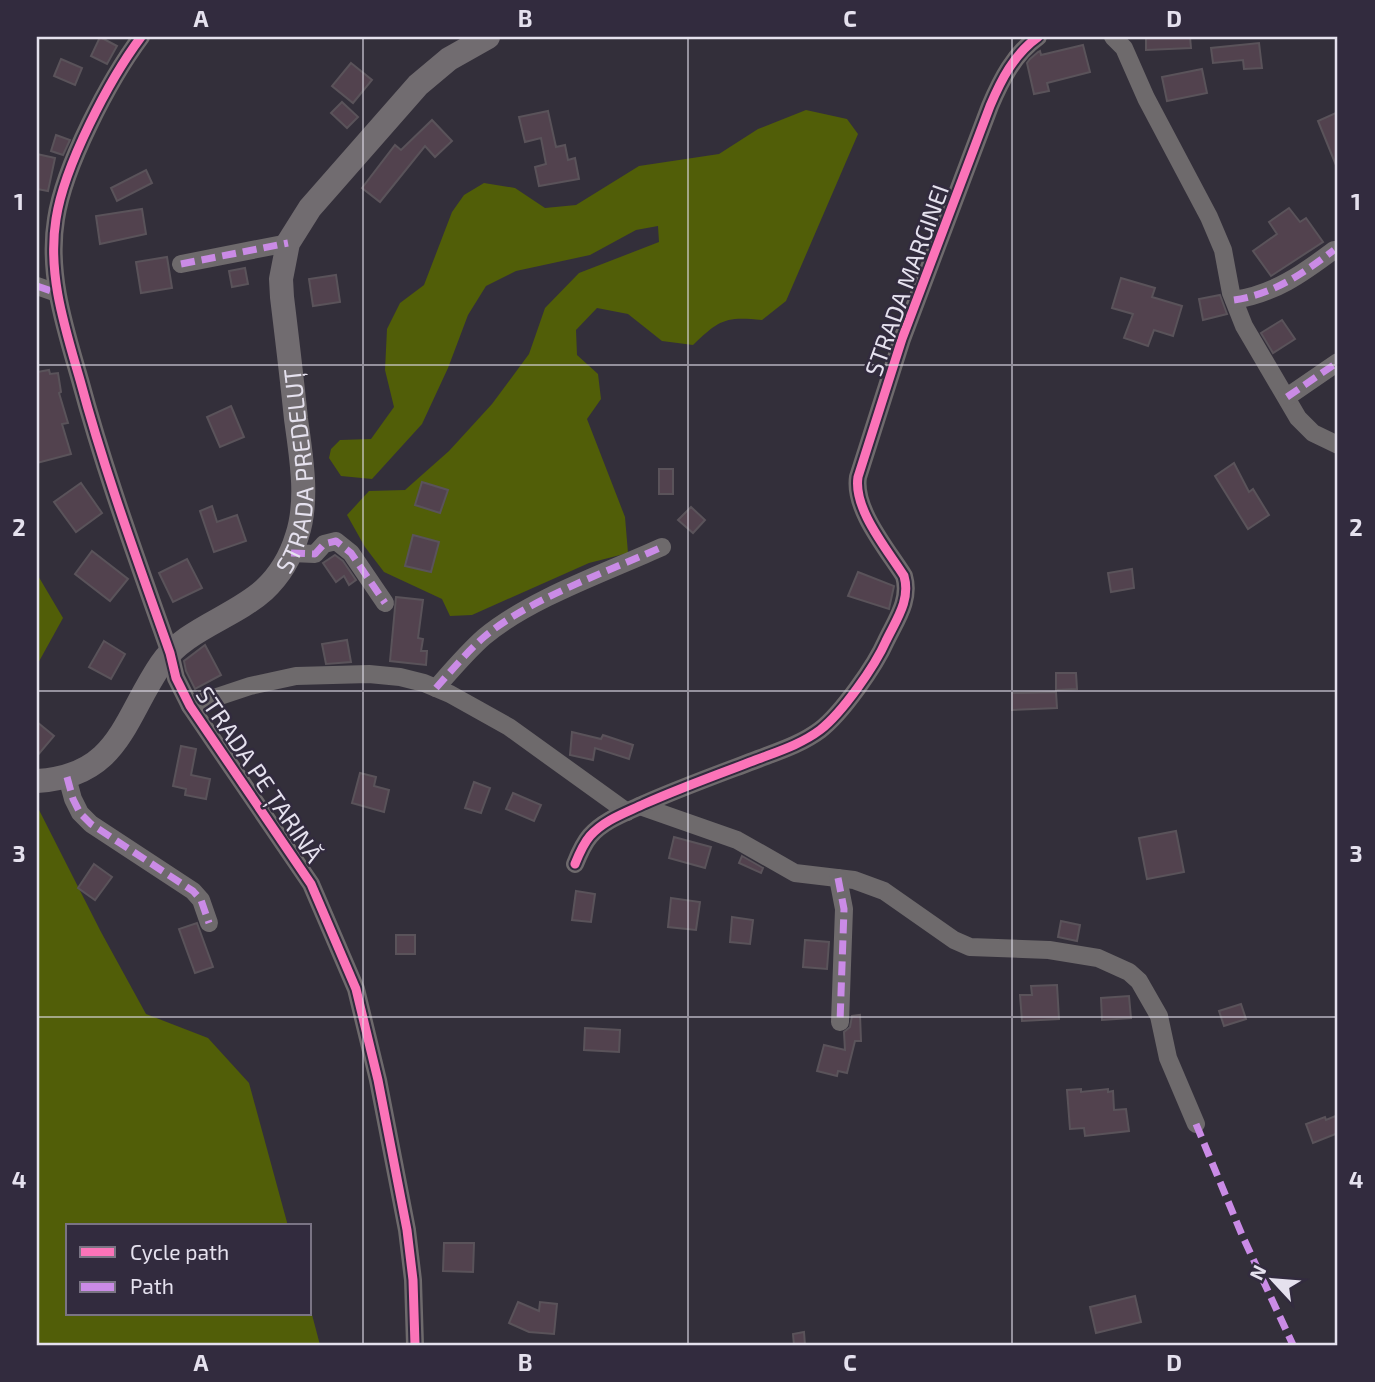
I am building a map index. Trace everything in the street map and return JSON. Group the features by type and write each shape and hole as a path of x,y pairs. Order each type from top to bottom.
{"main road":[{"name":"STRADA PREDELUȚ","path":"37,781 66,777 91,765 114,745 170,653 254,598 279,572 298,535 303,496 282,297 281,279 288,243 310,208 418,85 449,59 488,37"}],"street":[{"name":"STRADA PE ȚARINĂ","path":"141,37 93,118 65,183 54,235 57,293 99,450 170,653 176,678 207,736 311,884 356,989 378,1080 405,1220 413,1280 415,1345"},
{"name":"STRADA MARGINEI","path":"575,864 583,846 607,821 679,789 796,744 821,729 840,710 882,651 901,613 906,584 904,576 860,505 856,490 858,477 902,339 990,106 1001,80 1024,47 1038,37"},
{"path":"1113,37 1124,48 1146,98 1209,217 1223,250 1234,300 1244,326 1305,426 1338,445"},
{"path":"181,264 288,243"},
{"path":"1234,300 1276,288 1298,277 1334,250"},
{"path":"37,286 57,293"},
{"path":"1287,397 1338,362"},
{"path":"290,553 314,554 324,544 336,541 351,553 385,603"},
{"path":"436,688 484,637 511,618 662,547"},
{"path":"190,706 250,686 296,676 369,674 400,677 436,688 509,727 634,809 737,840 795,873 854,880 884,891 954,940 970,947 1049,950 1098,958 1129,972 1139,981 1159,1016 1168,1058 1196,1124"},
{"path":"66,777 80,813 116,841 193,891 201,900 209,923"},
{"path":"838,878 844,909 839,1022"}],"green space":[{"path":"806,110 847,119 858,134 786,301 762,320 739,319 723,322 693,345 662,341 628,314 597,308 576,330 577,355 598,374 601,399 587,419 625,517 628,553 589,563 472,615 450,616 442,599 384,572 365,547 347,515 369,491 405,490 449,451 492,404 529,354 545,308 579,273 659,242 658,226 636,230 590,255 516,271 486,286 468,315 448,368 422,424 372,479 341,476 329,458 331,449 340,440 371,439 394,407 385,370 387,329 400,303 424,285 452,212 464,195 484,183 515,188 545,208 576,205 639,166 719,154 758,129"},
{"path":"37,574 63,618 37,665"},
{"path":"37,806 146,1014 208,1038 249,1083 287,1224 66,1224 66,1316 312,1315 320,1345 37,1345"}],"building":[{"path":"100,37 117,46 107,64 91,56"},
{"path":"1146,37 1190,37 1191,48 1146,50"},
{"path":"1259,43 1262,68 1244,69 1243,60 1213,63 1211,48"},
{"path":"1083,45 1090,72 1047,83 1049,91 1034,94 1027,63 1030,59 1040,51 1041,55"},
{"path":"61,59 82,68 75,85 54,76"},
{"path":"351,63 372,80 353,103 332,86"},
{"path":"1202,69 1207,93 1167,101 1162,77"},
{"path":"342,102 358,117 347,128 331,113"},
{"path":"548,111 556,147 565,145 568,160 575,158 579,179 539,186 535,167 546,164 541,138 525,142 519,117"},
{"path":"1338,112 1338,170 1318,121"},
{"path":"432,120 452,141 435,157 425,146 380,202 362,188 395,145 401,150"},
{"path":"56,135 70,140 63,155 51,151"},
{"path":"37,154 55,158 48,191 37,189"},
{"path":"146,170 152,183 117,201 111,188"},
{"path":"1289,208 1300,222 1306,218 1323,242 1271,276 1253,251 1277,234 1269,222"},
{"path":"142,209 146,234 100,244 96,216"},
{"path":"167,257 172,288 141,293 136,262"},
{"path":"245,268 248,284 232,287 229,271"},
{"path":"336,275 340,302 313,306 309,279"},
{"path":"1121,278 1155,288 1152,297 1182,306 1173,336 1154,330 1148,346 1124,338 1133,314 1112,308"},
{"path":"1220,295 1227,314 1203,320 1199,299"},
{"path":"1282,320 1295,339 1273,353 1261,333"},
{"path":"49,370 50,374 58,373 59,393 68,423 62,424 71,454 37,463 37,372"},
{"path":"231,406 244,437 220,447 207,417"},
{"path":"1234,463 1249,492 1253,489 1269,515 1248,529 1215,476"},
{"path":"659,469 673,469 673,494 659,494"},
{"path":"422,482 448,490 440,513 415,505"},
{"path":"81,483 102,513 76,532 54,502"},
{"path":"212,506 217,522 237,515 246,541 214,552 200,511"},
{"path":"691,507 705,520 693,533 678,520"},
{"path":"413,535 439,542 431,572 405,566"},
{"path":"92,551 128,579 110,601 75,574"},
{"path":"335,555 343,561 356,580 349,585 344,576 336,582 323,563"},
{"path":"187,559 202,588 173,602 159,573"},
{"path":"1132,569 1134,588 1111,592 1108,573"},
{"path":"858,572 894,586 889,609 848,596"},
{"path":"396,597 423,600 418,638 423,639 421,651 427,651 426,665 390,661"},
{"path":"347,640 351,662 326,664 322,644"},
{"path":"104,641 125,654 111,679 89,667"},
{"path":"205,645 221,675 195,689 184,661"},
{"path":"1056,673 1076,673 1077,689 1056,690"},
{"path":"1056,692 1057,708 1012,710 1012,693"},
{"path":"37,722 54,736 37,756"},
{"path":"572,732 601,739 603,735 633,745 629,759 595,748 593,760 570,755"},
{"path":"181,746 196,749 191,775 210,779 206,799 185,795 186,789 173,786"},
{"path":"360,773 376,777 374,786 389,790 384,812 352,803"},
{"path":"474,782 490,788 481,813 465,808"},
{"path":"513,793 541,805 534,821 506,809"},
{"path":"1176,831 1184,872 1147,879 1139,838"},
{"path":"674,837 711,847 705,868 669,858"},
{"path":"742,856 763,868 761,873 739,863"},
{"path":"94,864 112,877 95,900 78,888"},
{"path":"576,891 595,894 591,922 572,920"},
{"path":"671,898 700,902 696,930 668,927"},
{"path":"732,917 753,920 750,944 730,942"},
{"path":"1061,921 1080,925 1077,941 1058,937"},
{"path":"197,923 213,967 195,973 179,929"},
{"path":"396,935 415,935 415,954 396,954"},
{"path":"805,940 829,942 827,969 803,967"},
{"path":"1057,985 1059,1019 1022,1021 1020,995 1032,995 1031,986"},
{"path":"1129,996 1131,1018 1102,1020 1101,998"},
{"path":"1241,1004 1246,1019 1224,1026 1219,1011"},
{"path":"860,1015 861,1041 855,1041 847,1073 838,1071 837,1076 817,1071 824,1045 845,1050 844,1032 850,1027 852,1016"},
{"path":"585,1028 620,1030 619,1052 584,1050"},
{"path":"1081,1089 1081,1092 1108,1089 1108,1092 1113,1091 1114,1110 1126,1109 1129,1131 1085,1136 1084,1128 1070,1129 1067,1090"},
{"path":"1338,1115 1338,1133 1313,1143 1306,1124"},
{"path":"444,1243 474,1243 473,1272 443,1271"},
{"path":"1135,1296 1141,1322 1096,1333 1090,1307"},
{"path":"518,1302 539,1311 540,1302 557,1304 554,1334 529,1332 509,1323"},
{"path":"804,1332 805,1345 794,1345 793,1334"}],"marked path":[{"path":"181,264 288,243"},
{"path":"1234,300 1275,288 1334,250"},
{"path":"37,286 57,293"},
{"path":"1287,397 1338,362"},
{"path":"291,553 315,554 324,544 336,541 351,553 385,603"},
{"path":"436,688 484,637 502,623 546,598 662,547"},
{"path":"67,777 80,813 91,824 193,891 201,900 209,923"},
{"path":"838,878 844,909 840,1022"},
{"path":"1196,1124 1242,1235 1293,1345"}],"cycle path":[{"path":"141,37 102,100 68,174 56,219 54,240 59,301 100,449 170,653 176,678 190,706 311,884 356,989 378,1080 407,1230 413,1280 415,1345"},
{"path":"575,864 590,836 615,817 671,792 788,748 820,730 848,701 881,651 901,610 906,585 904,576 866,515 858,489 858,477 902,339 990,106 1009,68 1022,51 1038,37"}]}
